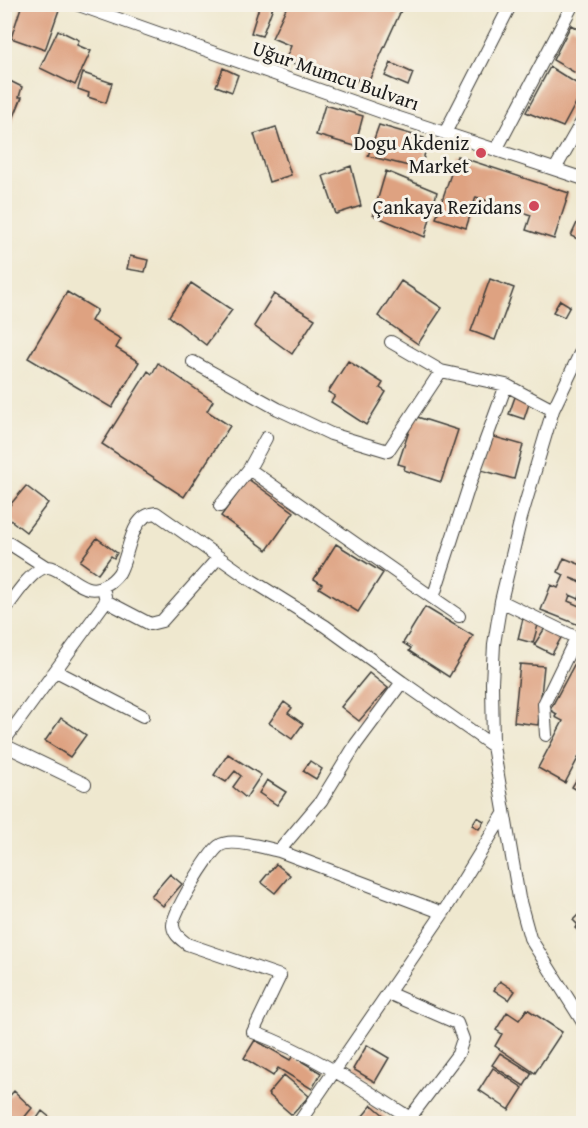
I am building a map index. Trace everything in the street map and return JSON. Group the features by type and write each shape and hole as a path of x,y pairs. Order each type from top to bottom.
{"street":[{"name":"Uğur Mumcu Bulvarı","path":"76,4 445,134 584,179"},
{"path":"445,134 511,4"},
{"path":"496,150 573,4"},
{"path":"555,169 584,118"},
{"path":"392,342 441,371 506,385 553,410"},
{"path":"584,345 553,410 521,518 501,601 494,644 492,746 519,898 530,938 584,1024"},
{"path":"194,362 278,409 331,434 388,451 441,371"},
{"path":"433,598 469,486 506,385"},
{"path":"220,506 249,469 266,438"},
{"path":"249,469 459,616"},
{"path":"4,540 46,567 53,568 86,588 103,587 119,574 138,523 151,514 162,516 251,580 325,626 492,746"},
{"path":"106,601 150,624 162,621 219,557"},
{"path":"4,611 23,585 46,567"},
{"path":"85,784 4,743 106,601 103,587"},
{"path":"501,601 580,639 544,704 546,735"},
{"path":"56,671 143,716"},
{"path":"279,851 321,801 356,744 402,682"},
{"path":"298,1124 443,912 504,814"},
{"path":"388,993 457,1023 463,1039 458,1054 408,1121 335,1070 278,1041 253,1032 280,976 187,944 176,934 172,926 174,918 187,892 219,846 228,843 279,851 443,912"}],"building":[{"path":"22,4 61,4 45,50 11,38"},
{"path":"260,4 274,4 262,36 251,33"},
{"path":"288,4 404,4 367,85 359,78 352,85 285,61 291,46 272,38"},
{"path":"571,25 584,33 584,78 553,60"},
{"path":"58,30 79,40 77,45 91,51 75,85 40,68"},
{"path":"391,63 413,73 408,86 385,76"},
{"path":"550,67 584,88 563,127 526,112"},
{"path":"223,68 238,75 232,92 216,86"},
{"path":"83,73 112,83 106,103 88,97 89,93 78,89"},
{"path":"4,78 22,87 19,97 22,97 5,139"},
{"path":"325,105 363,116 355,146 316,135"},
{"path":"379,125 424,138 422,147 426,148 421,169 368,156"},
{"path":"276,127 291,175 269,182 254,134"},
{"name":"Çankaya Rezidans","path":"457,156 569,193 554,239 526,230 531,215 476,197 466,228 436,218"},
{"path":"351,166 361,206 336,214 323,176"},
{"path":"386,171 437,192 425,237 373,215"},
{"path":"584,208 584,242 571,236"},
{"path":"130,256 148,260 145,272 127,269"},
{"path":"490,279 514,288 495,340 471,331"},
{"path":"401,281 442,308 418,344 378,316"},
{"path":"191,283 232,310 206,345 169,316"},
{"path":"67,292 97,310 91,321 121,339 116,348 139,362 112,408 28,358"},
{"path":"274,294 315,319 292,354 254,326"},
{"path":"560,300 570,306 564,317 553,312"},
{"path":"348,361 383,383 380,388 386,392 366,425 331,402 335,396 328,392"},
{"path":"158,363 213,401 207,411 230,426 184,497 102,444 148,371 152,374"},
{"path":"515,397 530,401 524,419 509,414"},
{"path":"414,416 458,430 441,482 404,470 405,466 398,464"},
{"path":"491,436 523,445 514,479 481,470"},
{"path":"248,479 294,512 267,550 221,516"},
{"path":"26,486 48,503 26,532 4,515 4,512"},
{"path":"97,538 117,553 114,558 111,556 98,574 80,561"},
{"path":"336,544 383,573 358,612 319,588 322,584 314,579"},
{"path":"564,558 584,566 584,583 570,578 584,584 579,599 570,595 568,601 584,608 584,627 541,610 551,585 558,588 564,575 558,572"},
{"path":"425,607 473,636 449,677 409,651 411,648 403,643"},
{"path":"523,618 538,625 533,643 518,639"},
{"path":"545,628 562,636 552,654 534,645"},
{"path":"575,663 584,668 584,747 565,783 538,768 563,721 555,717 557,714 550,710"},
{"path":"520,664 544,666 538,725 514,722"},
{"path":"369,673 388,688 359,721 341,707"},
{"path":"284,702 292,708 288,713 303,724 292,739 269,723"},
{"path":"4,713 11,716 4,727"},
{"path":"61,718 86,735 70,757 45,741"},
{"path":"228,754 261,775 246,798 233,787 241,776 235,771 226,782 214,775"},
{"path":"310,761 322,769 316,779 303,771"},
{"path":"584,767 584,784 579,791 572,787"},
{"path":"267,780 286,792 277,805 259,793"},
{"path":"477,817 484,821 479,829 472,825"},
{"path":"276,864 290,875 275,893 261,882"},
{"path":"170,874 182,884 163,906 151,896"},
{"path":"584,909 584,936 575,928 578,925 573,920"},
{"path":"500,981 515,991 509,1000 494,990"},
{"path":"527,1009 562,1032 535,1073 495,1046 502,1034 496,1030 507,1012 519,1020"},
{"path":"255,1040 290,1060 293,1056 321,1073 312,1089 278,1068 273,1076 244,1058"},
{"path":"367,1045 389,1058 375,1082 353,1069"},
{"path":"500,1053 532,1073 524,1086 492,1065"},
{"path":"493,1068 523,1088 509,1110 479,1090"},
{"path":"284,1075 309,1096 292,1115 268,1094"},
{"path":"14,1091 32,1108 19,1124 9,1124 4,1120 4,1102"},
{"path":"372,1105 386,1117 381,1124 356,1124"},
{"path":"42,1111 58,1124 33,1124"}],"place":[{"name":"Dogu Akdeniz Market","path":"481,153"},
{"name":"Çankaya Rezidans","path":"534,206"}]}
